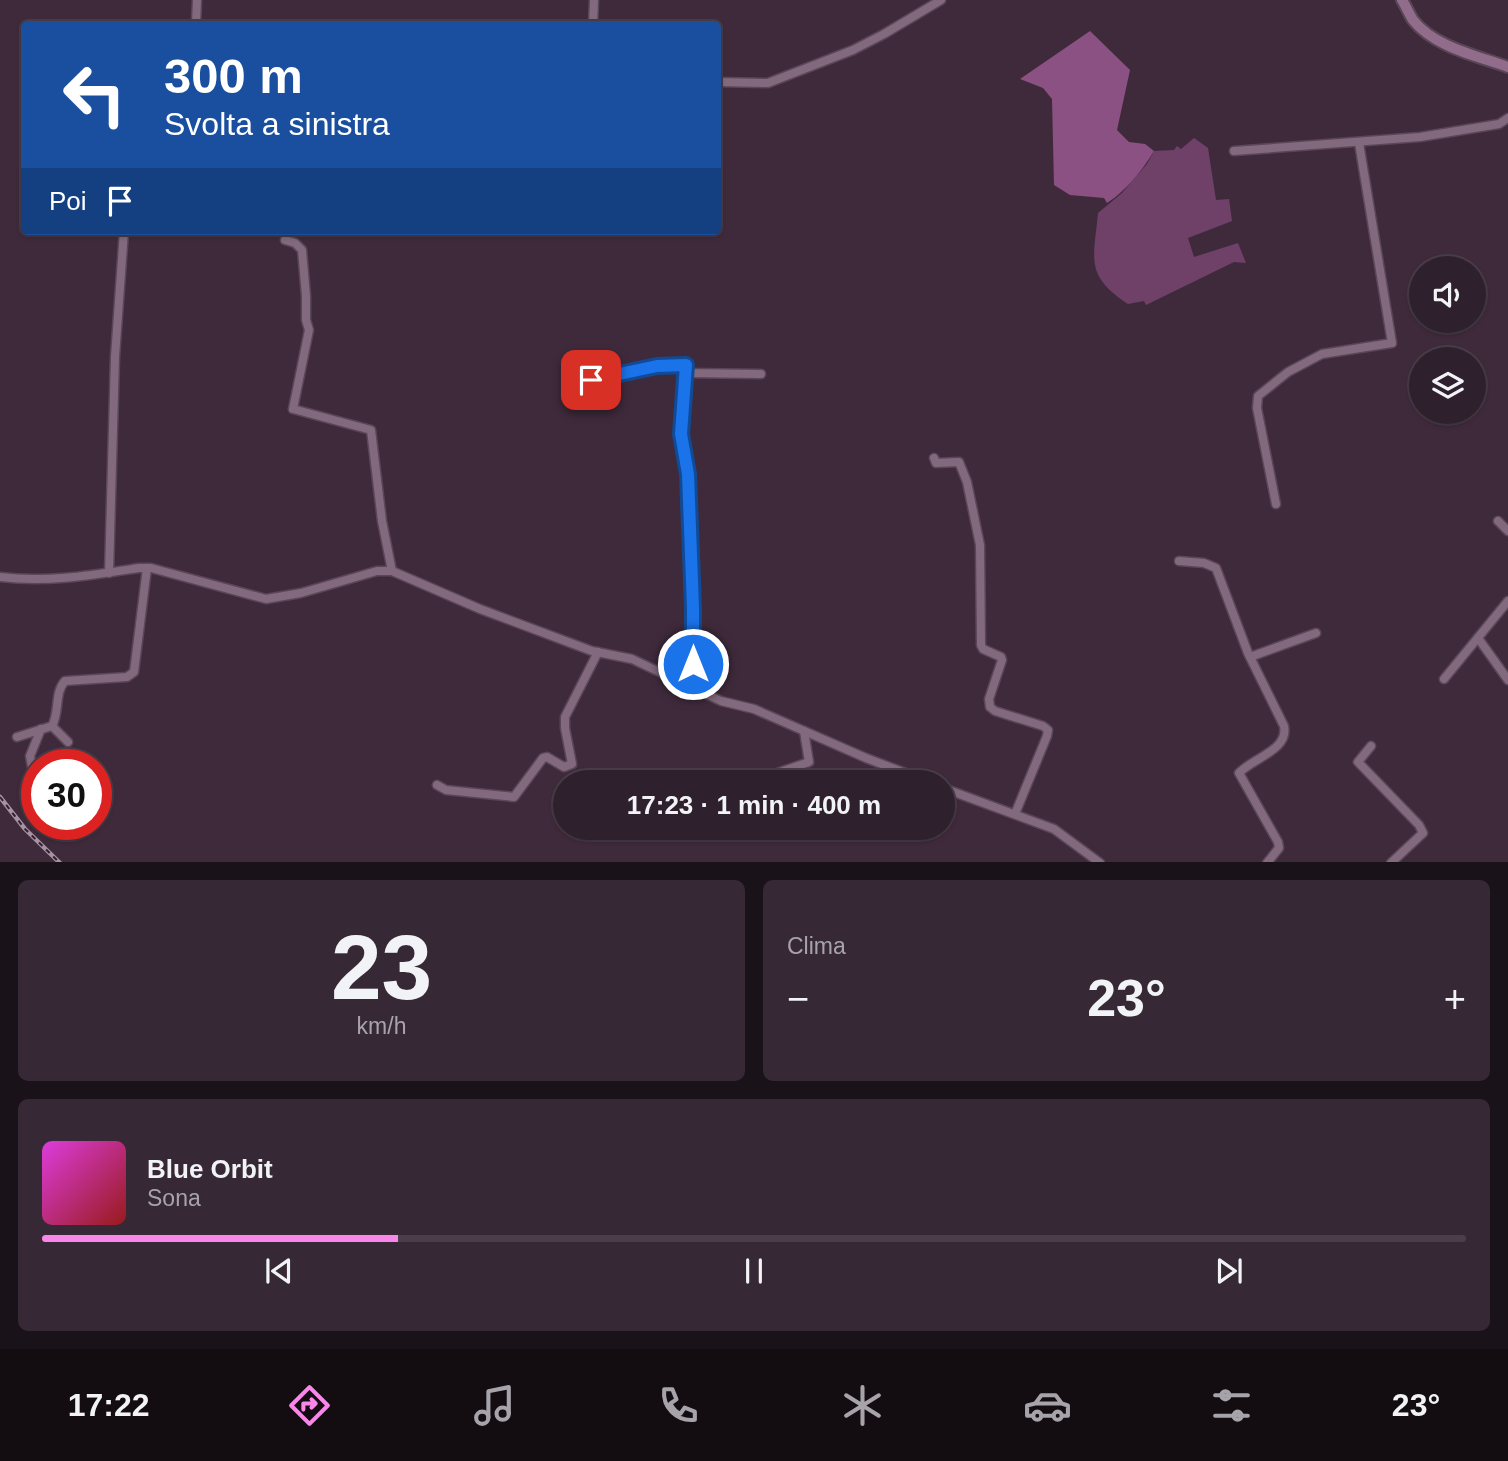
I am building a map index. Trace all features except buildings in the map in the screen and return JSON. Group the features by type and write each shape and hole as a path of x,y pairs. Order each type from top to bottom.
{"main road":[{"path":"1402,0 1412,19 1423,30 1445,43 1508,67"}],"street":[{"path":"196,21 197,0"},
{"path":"593,21 594,0"},
{"path":"721,82 768,83 853,50 941,0"},
{"path":"1234,151 1420,137 1499,124 1508,118"},
{"path":"1276,505 1257,408 1258,396 1288,372 1322,354 1392,343 1359,143"},
{"path":"110,573 116,357 124,235"},
{"path":"285,240 299,245 303,253 306,320 309,330 293,408 371,430 382,521 392,571"},
{"path":"591,380 657,366 686,365 681,434 688,474 693,688"},
{"path":"685,373 761,374"},
{"path":"934,458 936,463 959,462 967,482 980,545 981,645 1002,660 989,699 990,706 995,711 1048,730 1015,814"},
{"path":"1498,521 1508,531"},
{"path":"1180,561 1204,563 1216,568 1250,657 1286,731 1282,742 1247,765 1239,774 1278,842 1279,848 1269,862"},
{"path":"52,726 61,685 65,681 127,677 134,672 147,568"},
{"path":"0,577 19,580 63,579 147,568 266,599 301,593 377,571 392,571 480,609 598,652 632,659 721,701 754,709 900,770"},
{"path":"1444,679 1508,601"},
{"path":"1250,657 1316,633"},
{"path":"1478,638 1508,680"},
{"path":"437,785 446,789 514,797 543,758 547,757 564,767 572,764 565,717 598,652"},
{"path":"17,737 52,726"},
{"path":"52,726 68,742"},
{"path":"33,749 41,729"},
{"path":"786,770 809,762 804,731"},
{"path":"1371,746 1358,762 1419,825 1423,833 1392,862"},
{"path":"955,792 1054,829 1099,862"}],"shaded area":[{"path":"1090,31 1130,70 1117,130 1129,142 1145,144 1154,151 1133,180 1107,203 1104,198 1070,195 1054,185 1052,99 1043,88 1020,79"},
{"path":"1194,138 1208,148 1216,200 1229,199 1232,221 1188,238 1194,257 1238,243 1246,263 1234,262 1146,305 1144,301 1128,304 1114,294 1098,275 1094,254 1098,213 1122,193 1147,164 1154,151 1174,150 1177,146 1181,149"}],"railway":[{"path":"0,797 25,829 59,862"}],"route":[{"path":"591,380 657,366 686,365 681,434 688,474 693,664"}]}
